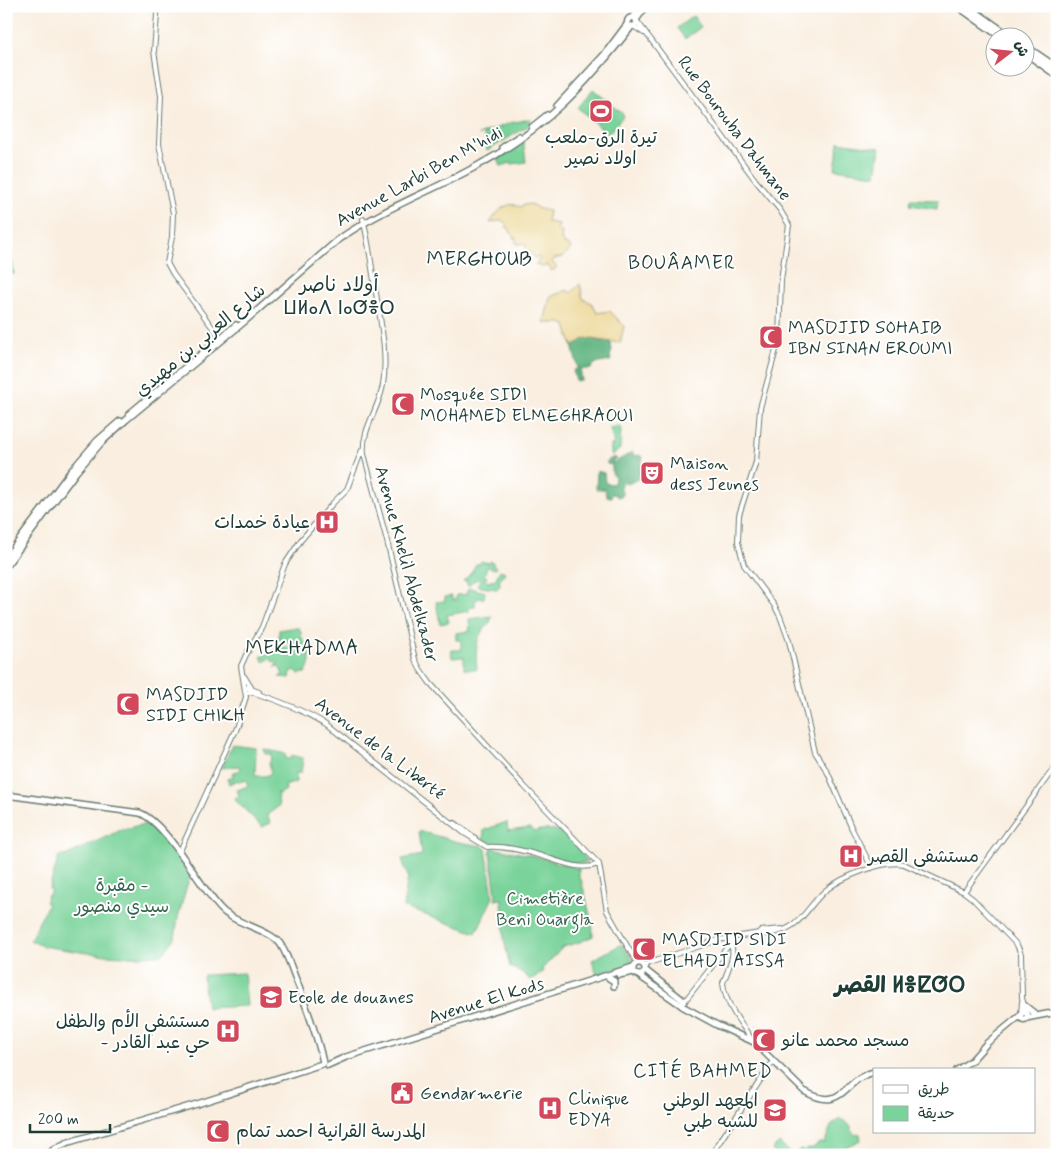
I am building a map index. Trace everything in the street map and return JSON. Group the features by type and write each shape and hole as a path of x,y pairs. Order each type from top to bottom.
{"highway":[{"path":"958,6 989,28"},
{"path":"967,6 998,28"},
{"path":"1036,54 1057,68"},
{"path":"1036,60 1057,75"}],"main road":[{"path":"633,22 642,6"},
{"name":"شارع العربي بن مهيدي","path":"6,566 105,436 339,239 364,221 478,165 521,139 545,121 577,92 646,6"},
{"path":"6,558 96,440 105,436"},
{"path":"6,795 142,814 160,828 224,912 278,940 288,958 325,1064"},
{"path":"590,982 639,969"},
{"path":"639,969 646,981"},
{"path":"639,969 696,1014 754,1042 804,1091 827,1099 839,1097 857,1079 873,1072"},
{"name":"Avenue El Kods","path":"163,1114 590,982 639,969"},
{"path":"609,978 614,981 614,986"},
{"path":"632,978 646,981 683,1003"},
{"path":"1023,1002 1037,1014"},
{"path":"960,1068 972,1060 987,1043 1010,1023 1024,1015 1057,1012"},
{"path":"49,1155 58,1143 163,1114"},
{"path":"49,1155 67,1145 163,1114"}],"street":[{"path":"156,6 154,51 161,96 159,144 173,220 167,263 221,339"},
{"name":"Rue Bourouba Dahmane","path":"633,22 646,34 756,182 780,210 788,225 781,280 778,339 760,408 756,462 739,515 738,542 744,565 780,616 789,641 815,752 831,779 852,829 872,868"},
{"name":"Avenue Khelil Abdelkader","path":"364,221 381,322 384,373 381,392 367,430 363,448 365,463 389,547 413,650 420,669 430,683 524,786 599,864"},
{"path":"179,853 245,704 246,694 241,666 262,627 288,557 347,489 363,448"},
{"path":"243,674 252,689"},
{"name":"Avenue de la Liberté","path":"245,687 303,708 327,722 470,835 490,846"},
{"name":"Avenue de la Liberté","path":"246,694 252,692 288,704 326,724 469,837 487,847 531,853 576,866 599,864"},
{"path":"964,892 1057,764"},
{"path":"599,864 607,912 639,969 652,962 727,938 777,928 784,929 796,924 828,889 848,878 872,868 894,863 904,864 964,892 1020,948 1024,1015"},
{"path":"683,1003 734,937"},
{"path":"727,938 731,942 733,951 723,986 730,1004 754,1042"},
{"path":"720,940 726,948"},
{"path":"712,1155 773,1061"}],"green space":[{"path":"693,16 701,27 685,39 677,28"},
{"name":"تيرة الرق-ملعب اولاد نصير","path":"593,89 624,115 608,134 578,108"},
{"path":"530,119 532,123 528,126 487,151 484,134 479,135 510,123"},
{"path":"523,139 526,162 501,166 497,155"},
{"path":"839,142 880,148 876,175 835,169"},
{"path":"911,199 938,200 937,209 910,205"},
{"path":"6,227 14,274 6,276"},
{"path":"585,338 611,343 611,359 610,361 594,364 591,369 580,369 582,380 576,381 573,371 578,368 571,342 574,346"},
{"path":"621,427 620,449 613,455 611,454 611,445 614,444 610,428"},
{"path":"632,452 634,456 643,457 638,479 628,484 623,482 621,487 619,487 622,490 622,496 617,497 617,495 612,494 611,497 606,496 605,489 596,489 597,471 604,473 605,483 614,484 615,477 612,473 612,465 607,464 607,461 614,457 617,459 612,462 614,463"},
{"path":"481,561 493,562 493,565 496,567 496,569 487,567 484,575 487,577 485,580 487,582 495,580 500,570 505,572 499,582 501,585 497,589 480,587 477,585 480,580 478,579 469,586 467,585 467,580 463,581 472,572 476,564 480,564"},
{"path":"470,588 485,592 484,598 479,598 475,601 475,606 469,608 469,611 447,615 449,622 440,624 436,602 445,601 445,597 452,596 452,600 456,600 456,595 467,594 467,590"},
{"path":"492,616 481,633 478,642 477,669 464,669 464,657 452,658 451,650 461,650 461,640 456,640 456,633 470,631 469,619"},
{"path":"299,628 305,644 309,642 309,666 305,673 299,674 295,670 291,672 290,678 279,677 283,675 279,666 274,667 277,665 276,661 273,662 271,658 264,662 261,657 277,649 277,647 293,647 292,642 279,641 279,630"},
{"path":"232,745 256,748 255,776 266,776 271,773 269,762 271,761 272,754 265,754 264,749 286,754 285,758 291,759 292,755 303,758 301,773 296,773 296,782 285,786 286,790 279,794 277,792 279,806 267,815 271,823 262,827 236,801 235,798 239,796 237,790 248,786 246,780 239,782 238,780 229,784 227,779 233,777 232,773 240,770 239,766 222,768"},
{"name":"مقبرة - سيدي منصور","path":"146,821 150,822 149,824 156,829 190,875 178,917 175,938 163,954 133,956 72,951 42,946 30,940 48,904 45,902 51,890 49,889 59,856 65,856 123,829 145,824"},
{"path":"507,822 508,831 530,828 535,832 554,830 562,832 571,840 588,862 577,864 532,851 483,841 484,830"},
{"path":"419,831 458,842 482,846 486,849 493,897 476,933 403,907 408,877 402,859 422,855"},
{"name":"Cimetière Beni Ouargla","path":"492,848 531,855 579,869 579,879 581,879 592,923 593,936 563,947 542,969 543,972 530,980 523,973 510,967 504,939 502,899 495,900 496,895 490,852"},
{"path":"622,944 632,958 631,964 597,975 592,960"},
{"path":"244,973 247,1006 207,1008 204,975"},
{"path":"839,1119 852,1127 850,1129 856,1135 860,1134 861,1140 845,1147 846,1155 777,1155 772,1150 779,1143 790,1153 796,1153 800,1149 804,1152 821,1142 824,1144 831,1126"}],"sand":[{"path":"531,204 539,209 549,211 547,222 560,224 557,229 562,232 561,240 564,244 570,246 571,249 563,257 554,259 552,262 557,267 552,271 547,265 543,267 536,265 540,260 539,257 535,258 526,248 525,243 516,243 516,238 513,238 510,229 506,227 507,225 502,220 490,223 495,215 506,206 515,205 520,207"},
{"path":"580,284 583,299 592,303 597,313 610,311 624,326 620,343 585,338 574,346 566,325 561,323 544,323 550,297 567,290 571,293"}],"place":[{"name":"تيرة الرق-ملعب اولاد نصير","path":"601,111"},
{"name":"MASDJID SOHAIB IBN SINAN EROUMI","path":"771,337"},
{"name":"Mosquée SIDI MOHAMED ELMEGHRAOUI","path":"403,404"},
{"name":"Maison dess Jeunes","path":"652,473"},
{"name":"عيادة خمدات","path":"327,522"},
{"name":"MASDJID SIDI CHIKH","path":"128,704"},
{"name":"مستشفى القصر","path":"851,856"},
{"name":"MASDJID SIDI ELHADJ AISSA","path":"644,949"},
{"name":"Ecole de douanes","path":"271,997"},
{"name":"مستشفي الأم والطفل - حي عبد القادر","path":"228,1031"},
{"name":"مسجد محمد عانو","path":"764,1040"},
{"name":"Gendarmerie","path":"402,1093"},
{"name":"Clinique EDYA","path":"550,1108"},
{"name":"المعهد الوطني للشبه طبي","path":"775,1110"},
{"name":"المدرسة القرانية احمد تمام","path":"218,1131"}],"district":[{"name":"MERGHOUB","path":"479,258"},
{"name":"BOUÂAMER","path":"682,262"},
{"name":"أولاد ناصر ⵡⵍⴰⴷ ⵏⴰⵚⴻⵔ","path":"339,296"},
{"name":"MEKHADMA","path":"302,647"},
{"name":"القصر ⵍⴻⵇⵚⵔ","path":"900,984"},
{"name":"CITÉ BAHMED","path":"703,1070"}]}
